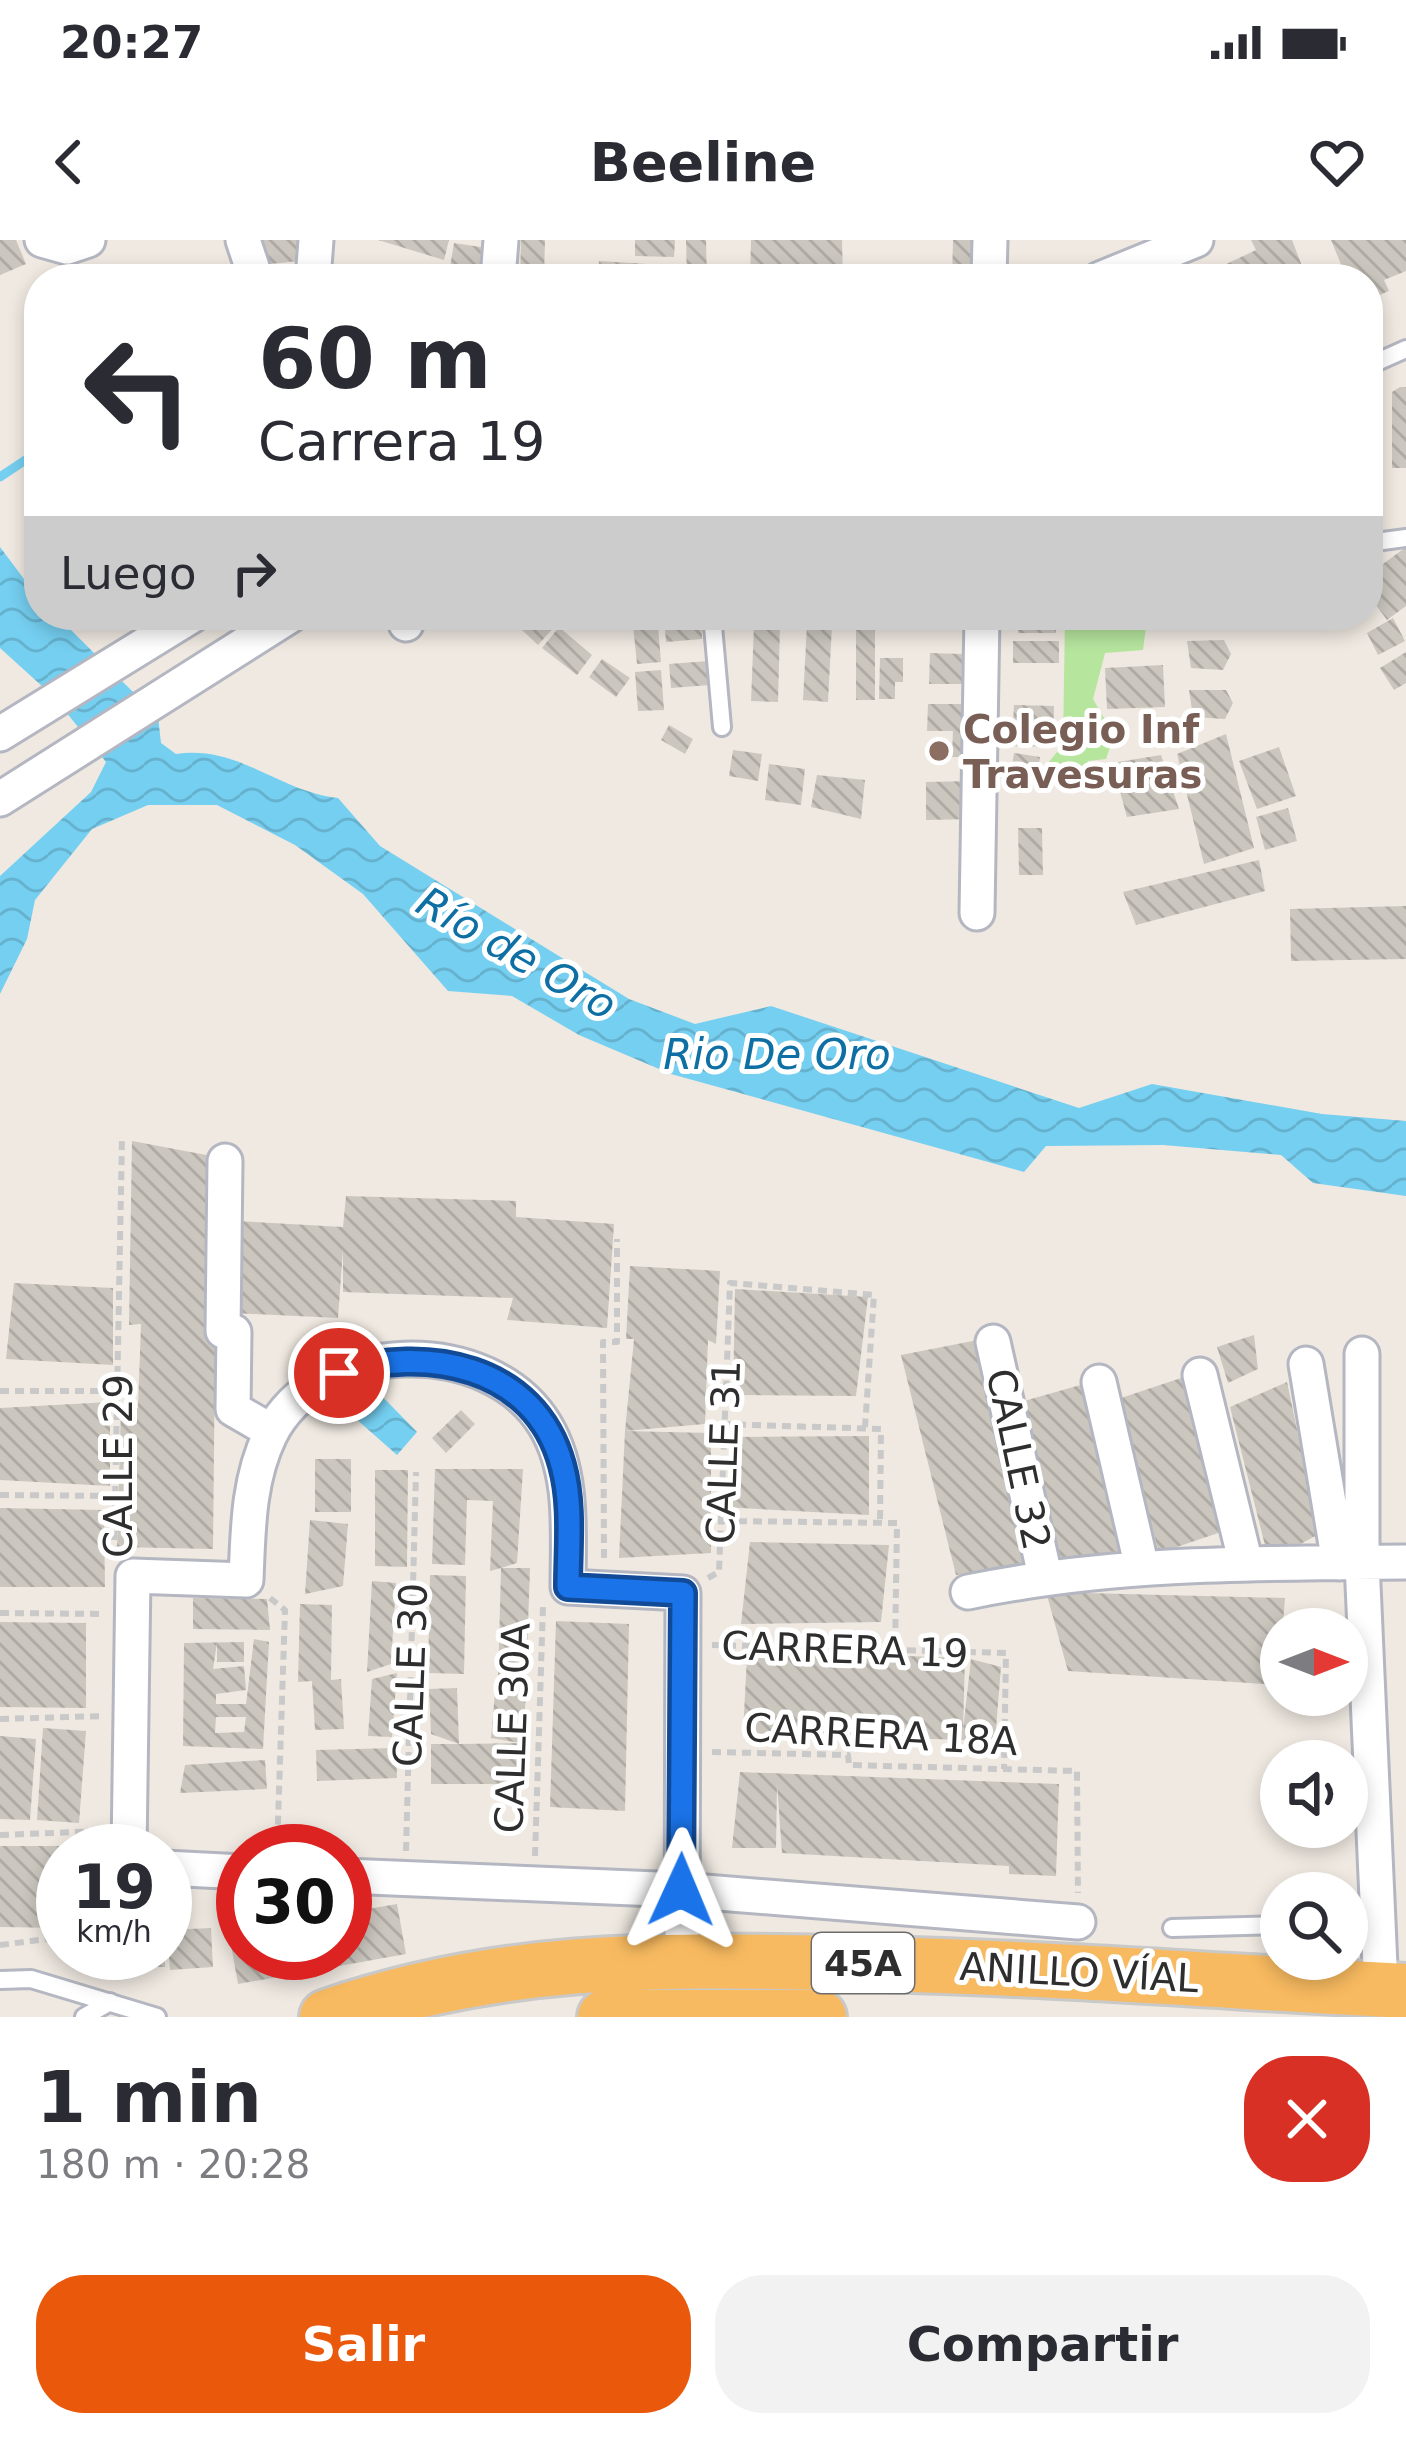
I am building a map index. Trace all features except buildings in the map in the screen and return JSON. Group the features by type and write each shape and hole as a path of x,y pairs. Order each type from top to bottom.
{"highway":[{"name":"ANILLO VÍAL","path":"327,2017 451,1981 613,1960 1053,1967 1394,1990"},
{"name":"45A","path":"605,2017 818,2017"}],"street":[{"path":"42,240 67,247 88,240"},
{"path":"1137,264 1196,240"},
{"path":"0,734 170,630"},
{"path":"0,799 269,630"},
{"path":"977,913 982,630"},
{"path":"225,1161 223,1331 235,1332 233,1408 271,1431"},
{"name":"CALLE 32","path":"993,1342 1045,1576"},
{"path":"1361,1872 1350,1563 1362,1354"},
{"path":"133,1576 246,1580 249,1511 271,1431 309,1391 369,1364 404,1358 444,1361 484,1376 518,1397 543,1422 562,1465 568,1587"},
{"path":"1306,1364 1350,1563"},
{"path":"1199,1375 1246,1564"},
{"path":"1099,1382 1142,1568"},
{"path":"968,1592 1045,1576 1142,1568 1406,1562"},
{"name":"CALLE 29","path":"129,1824 133,1576"},
{"name":"CARRERA 19","path":"568,1587 683,1593"},
{"name":"CALLE 31","path":"682,1960 683,1593"},
{"path":"372,1877 681,1890 1078,1922"},
{"path":"1368,1934 1394,1990"}],"lane":[{"path":"713,630 722,727"},
{"path":"1172,1928 1260,1926"},
{"path":"0,1980 32,1979 158,2017"},
{"path":"84,2017 110,2002"}],"path":[{"name":"CALLE 29","path":"122,1138 113,1576 133,1576"},
{"path":"604,1589 603,1342 617,1342 617,1240"},
{"name":"CALLE 31","path":"683,1593 719,1572 730,1283 874,1295 865,1427"},
{"path":"0,1391 117,1391"},
{"path":"722,1424 881,1429 880,1522"},
{"name":"CALLE 30","path":"405,1878 416,1472"},
{"path":"0,1496 115,1496"},
{"path":"721,1522 897,1522 895,1651"},
{"path":"246,1580 285,1610 278,1824"},
{"name":"CALLE 30A","path":"534,1884 542,1607 568,1587"},
{"path":"0,1612 133,1615"},
{"name":"CARRERA 19","path":"683,1644 1006,1653 1004,1769"},
{"path":"0,1719 131,1716"},
{"name":"CARRERA 18A","path":"682,1751 848,1755 849,1765 1077,1771 1078,1922"},
{"path":"0,1835 36,1836"},
{"path":"0,1946 36,1941"}],"green space":[{"path":"1065,630 1146,630 1143,650 1105,653 1093,699 1114,735 1106,759 1088,761 1079,791 1037,776 1063,745"}],"water":[{"name":"Rio De Oro","path":"0,547 24,579 24,630 71,630 132,691 157,708 161,743 176,754 219,756 296,787 338,798 380,846 629,999 695,1024 771,1006 1079,1108 1152,1084 1322,1114 1406,1121 1406,1196 1313,1183 1281,1155 1163,1145 1046,1146 1024,1172 671,1074 579,1035 512,996 448,991 363,894 295,845 217,805 148,805 92,829 35,900 27,939 0,994 0,876 91,792 106,762 54,697 0,648"},
{"path":"372,1386 417,1432 397,1455 346,1410"}],"waterway":[{"path":"0,477 24,461"}],"place":[{"name":"Colegio Inf Travesuras","path":"939,751"}],"route":[{"path":"339,1373 404,1358 444,1361 484,1376 518,1397 543,1422 562,1465 568,1513 568,1587 683,1593 681,1890"}],"water label":[{"name":"Río de Oro","path":"517,953"}]}
